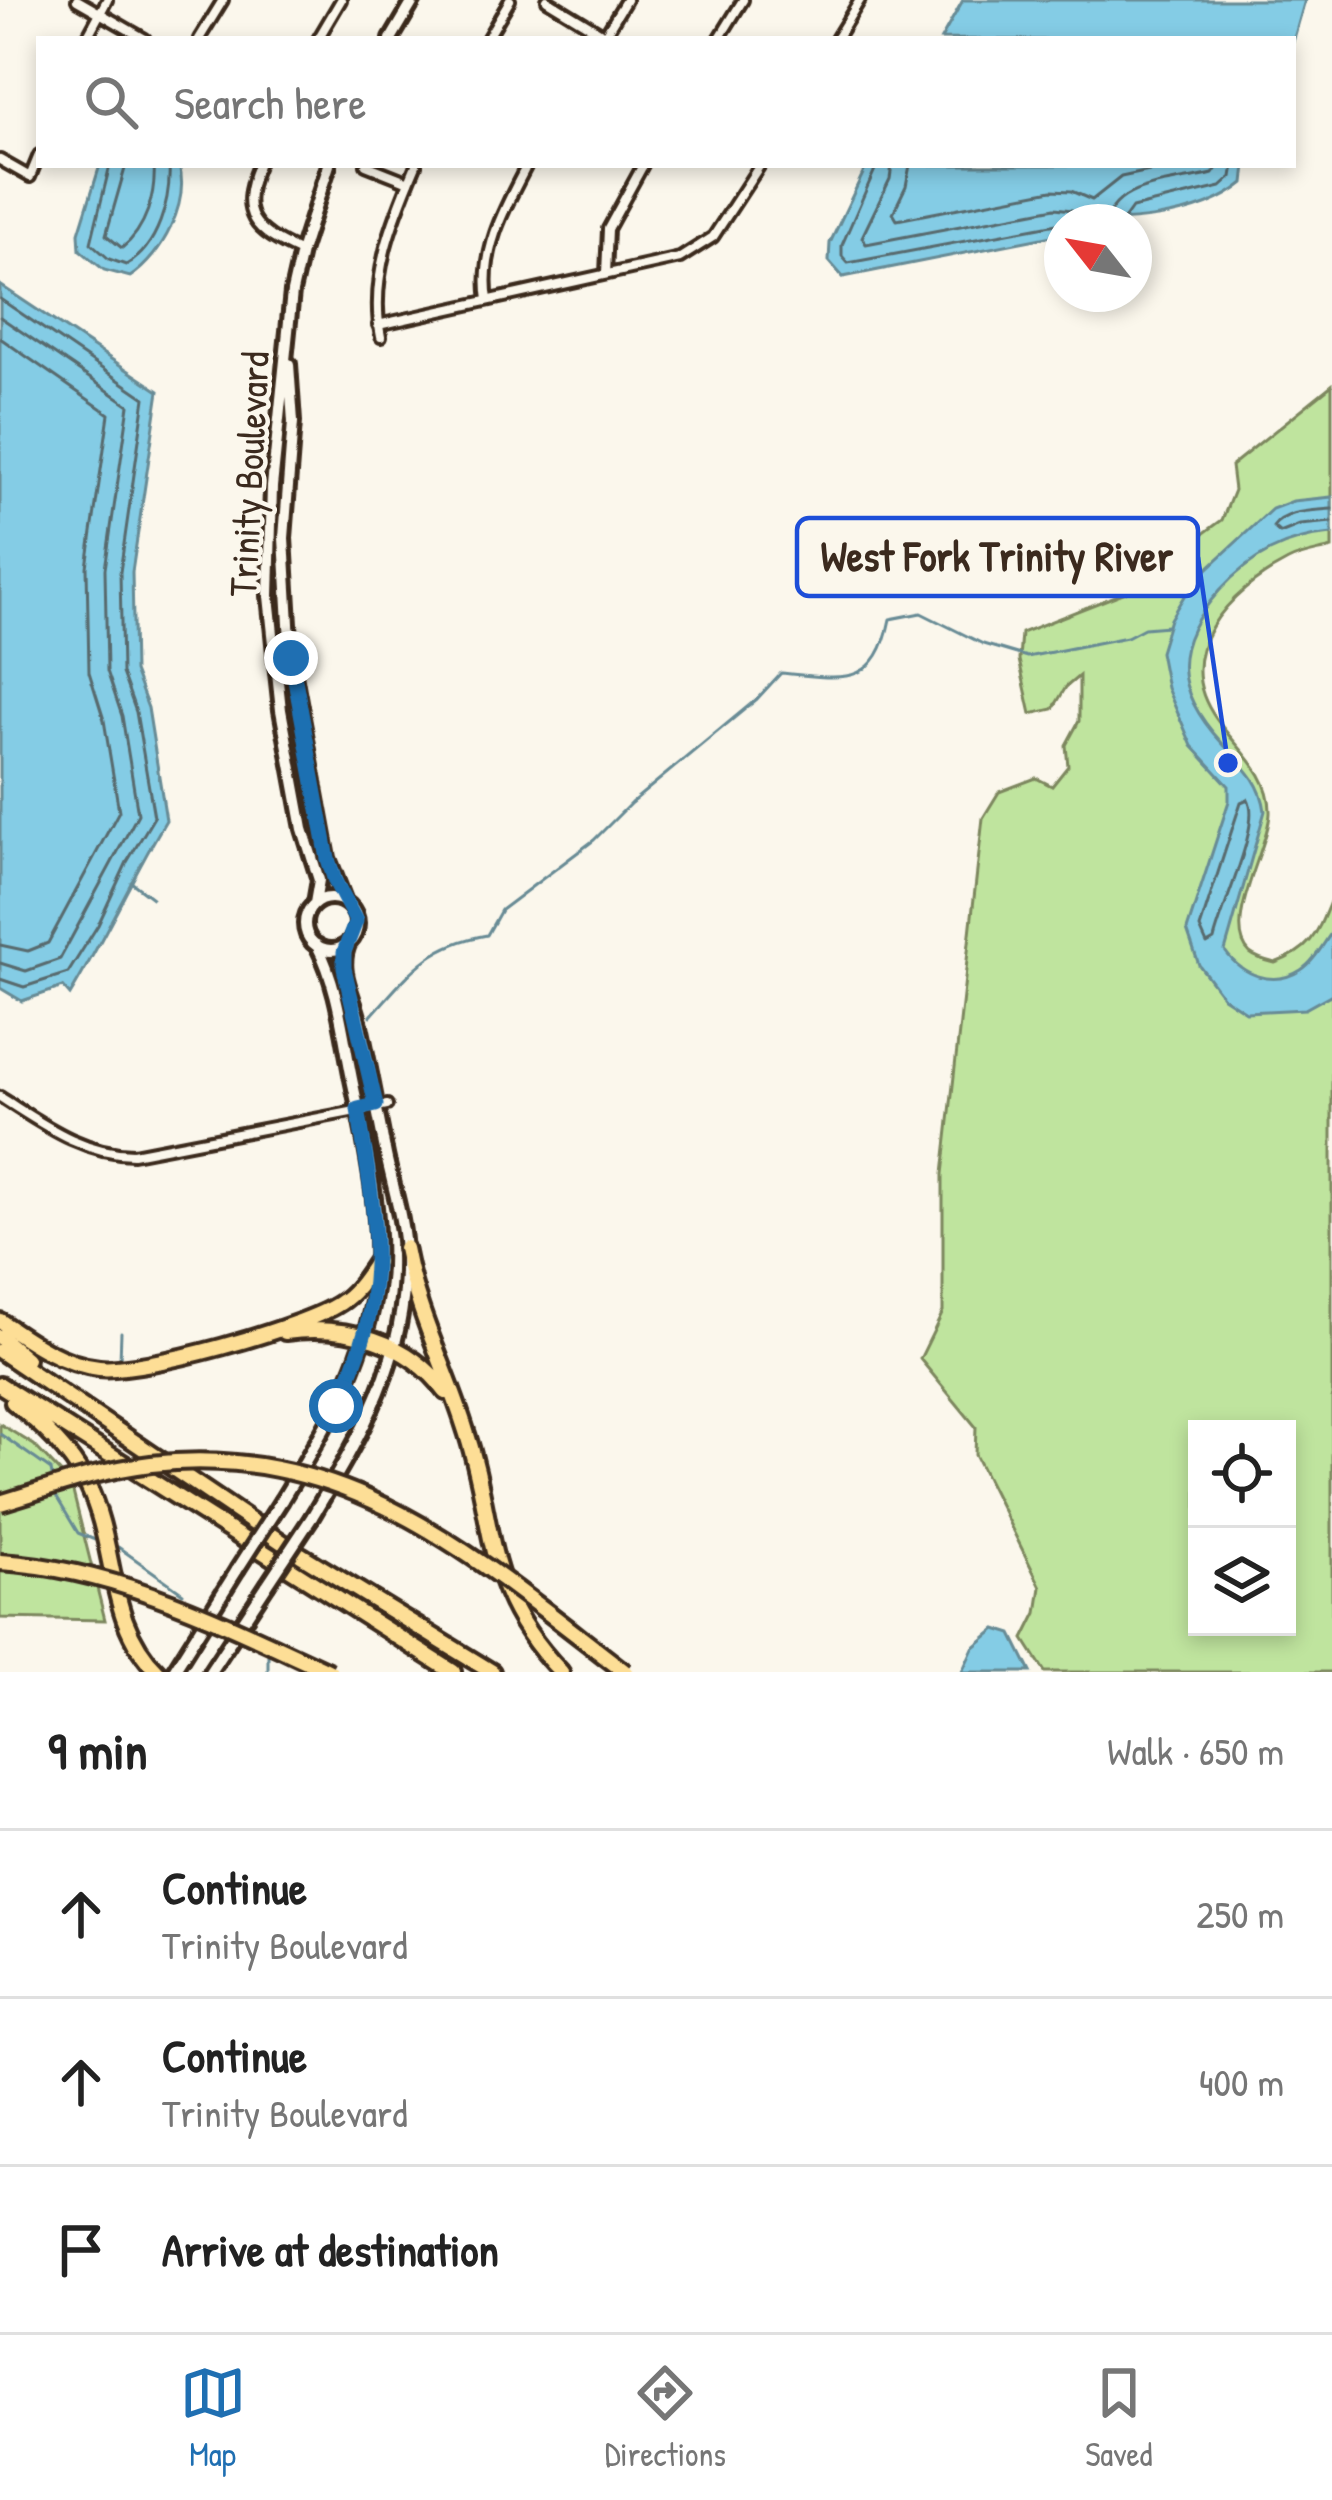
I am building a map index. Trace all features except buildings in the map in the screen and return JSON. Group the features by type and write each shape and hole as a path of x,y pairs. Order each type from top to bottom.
{"highway":[{"path":"405,1248 414,1295 464,1422 494,1563 510,1605 561,1672"},
{"path":"0,1321 64,1361 111,1369 151,1363 256,1335 336,1306 376,1262"},
{"path":"256,1335 301,1329 364,1336 394,1347 421,1364 440,1384 464,1422"},
{"path":"0,1337 76,1401"},
{"path":"0,1352 302,1555 492,1672"},
{"path":"0,1388 64,1450 88,1486 122,1619 140,1654 158,1672"},
{"path":"0,1388 453,1672"},
{"path":"0,1502 109,1471 189,1461 275,1468 322,1479 369,1496 422,1524 625,1672"},
{"path":"0,1562 55,1568 132,1586 330,1672"}],"main road":[{"path":"393,36 414,0"},
{"name":"Trinity Boulevard","path":"173,1672 342,1395 364,1336 375,1286 377,1229 358,1109 331,978 305,926 319,880 303,830 281,710 268,596 286,331 301,252 328,168"},
{"name":"Trinity Boulevard","path":"210,1672 312,1516 376,1406 394,1347 405,1248 381,1105 345,976 343,959 356,921 328,859 291,658 284,538 293,422 286,331"},
{"path":"315,904 330,898 345,902"},
{"path":"317,945 333,950 349,942"}],"street":[{"path":"77,0 140,36"},
{"path":"88,36 107,0"},
{"path":"201,36 223,0"},
{"path":"320,36 341,0"},
{"path":"489,36 510,0"},
{"path":"547,0 603,36"},
{"path":"607,36 626,0"},
{"path":"721,36 743,0"},
{"path":"838,36 860,0"},
{"path":"0,160 30,177 36,162"},
{"path":"257,168 247,192 258,227 301,252"},
{"path":"373,168 409,182"},
{"path":"380,337 376,294 381,269 415,168"},
{"path":"488,300 485,272 492,242 526,168"},
{"path":"606,274 608,229 641,168"},
{"path":"378,325 666,262 704,245 723,225 758,168"},
{"path":"0,1097 60,1135 113,1154 134,1154 381,1105"}],"green space":[{"path":"1332,385 1332,548 1293,559 1245,589 1212,627 1202,648 1199,671 1217,720 1252,763 1269,799 1268,828 1243,906 1242,941 1250,953 1275,963 1298,952 1317,930 1332,897 1332,1672 1045,1672 1024,1639 1037,1613 1041,1587 975,1455 976,1427 920,1359 943,1312 943,1174 983,818 999,792 1036,778 1052,786 1068,766 1066,745 1079,721 1079,676 1053,709 1031,714 1019,660 1021,633 1136,588 1168,547 1203,534 1222,520 1234,490 1231,466"},
{"path":"0,1424 34,1445 71,1484 105,1620 0,1618"}],"water":[{"path":"963,0 1305,0 1295,36 943,36"},
{"path":"99,168 179,168 180,196 171,227 153,256 130,277 104,270 80,250 79,233"},
{"path":"866,168 1246,168 1244,183 1225,196 1181,212 1152,218 1152,204 1044,204 1044,238 843,277 829,261 830,243"},
{"path":"0,285 159,391 132,572 134,671 148,708 166,820 70,995 63,987 22,1001 0,988"},
{"path":"1332,497 1332,534 1285,545 1244,567 1204,610 1185,648 1186,685 1194,704 1255,782 1265,811 1225,951 1249,972 1280,978 1306,967 1332,932 1332,994 1305,1009 1246,1012 1223,997 1199,965 1187,930 1229,801 1229,786 1192,746 1167,688 1160,652 1170,619 1192,583 1272,509 1293,501"},
{"path":"996,1629 1012,1634 1031,1672 962,1672 973,1648"}],"waterway":[{"path":"371,1016 434,954 487,935 501,910 594,840 781,673 838,677 865,669 884,642 890,619 921,613 983,644 1027,657 1168,626"},
{"path":"131,882 152,898"},
{"path":"120,1360 121,1332"},
{"path":"0,1434 51,1470 53,1484"},
{"path":"54,1493 78,1533 95,1540"},
{"path":"118,1547 183,1593"},
{"path":"262,1647 268,1653 268,1672"}],"place":[{"name":"West Fork Trinity River","path":"1228,763"}],"route":[{"path":"291,658 328,859 356,921 344,952 344,968 376,1105 358,1109 377,1229 375,1286 368,1324 336,1406"}]}
